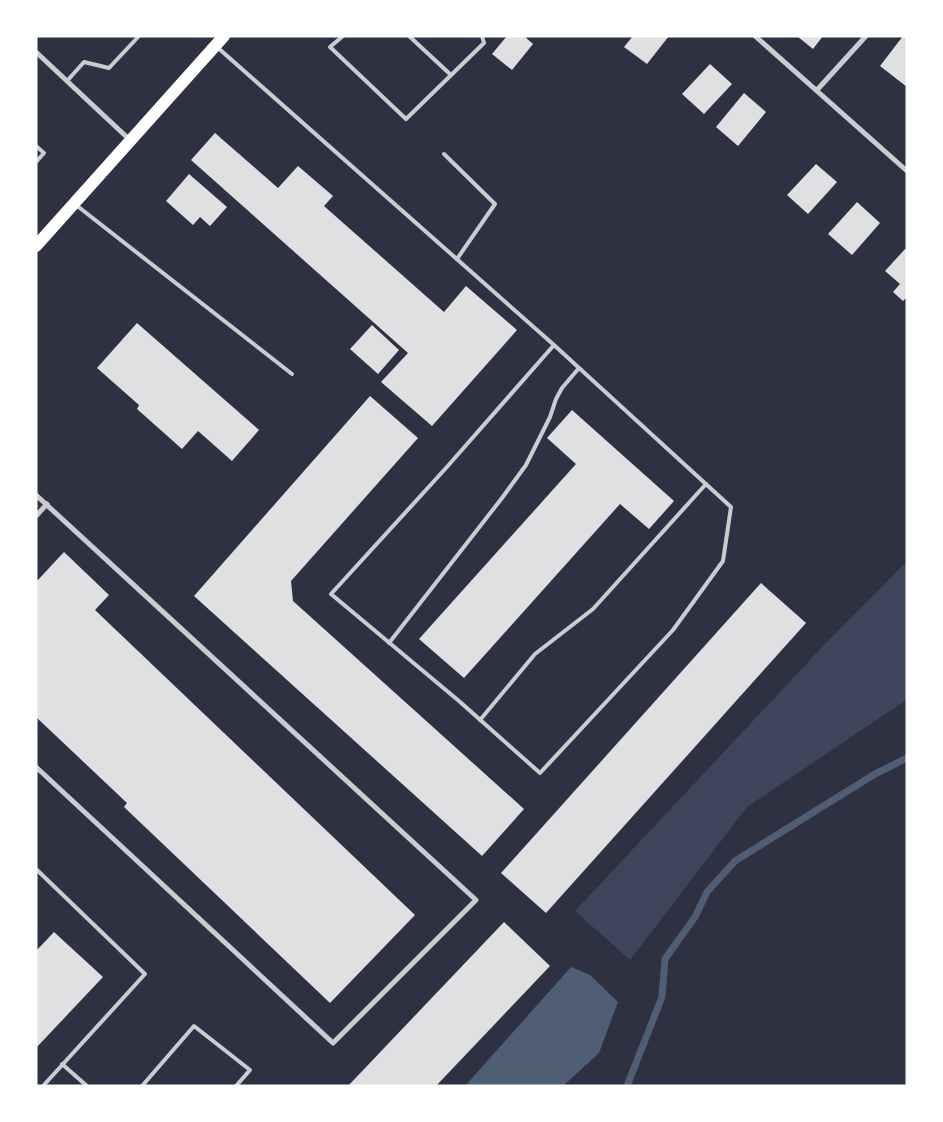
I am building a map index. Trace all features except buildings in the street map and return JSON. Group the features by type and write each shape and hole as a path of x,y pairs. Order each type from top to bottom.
{"main road":[{"path":"36,246 220,41"}],"street":[{"path":"755,36 907,171"},
{"path":"817,90 866,36"},
{"path":"36,52 131,141"},
{"path":"36,495 476,900 333,1043 36,767"},
{"path":"36,516 47,504"}],"lane":[{"path":"67,81 84,62 110,68 139,36"},
{"path":"343,36 330,47 406,119 484,42 482,36"},
{"path":"409,36 451,75"},
{"path":"220,41 456,259 554,345 731,508 723,562 673,630 540,773 331,594 446,468 554,345"},
{"path":"36,146 44,153 36,162"},
{"path":"444,154 494,204 456,259"},
{"path":"74,204 292,374"},
{"path":"389,643 521,472 550,418 562,388 579,368"},
{"path":"480,720 535,654 593,609 706,484"},
{"path":"36,869 145,974 42,1086"},
{"path":"142,1086 194,1026 250,1070 236,1086"},
{"path":"62,1064 87,1086"}],"shaded area":[{"path":"907,561 907,702 905,701 747,807 630,960 575,911 823,646"},
{"path":"571,967 590,975 618,1002 599,1053 563,1086 465,1086"}],"waterway":[{"path":"627,1086 662,997 665,959 695,917 707,892 735,861 875,774 907,758"}]}
